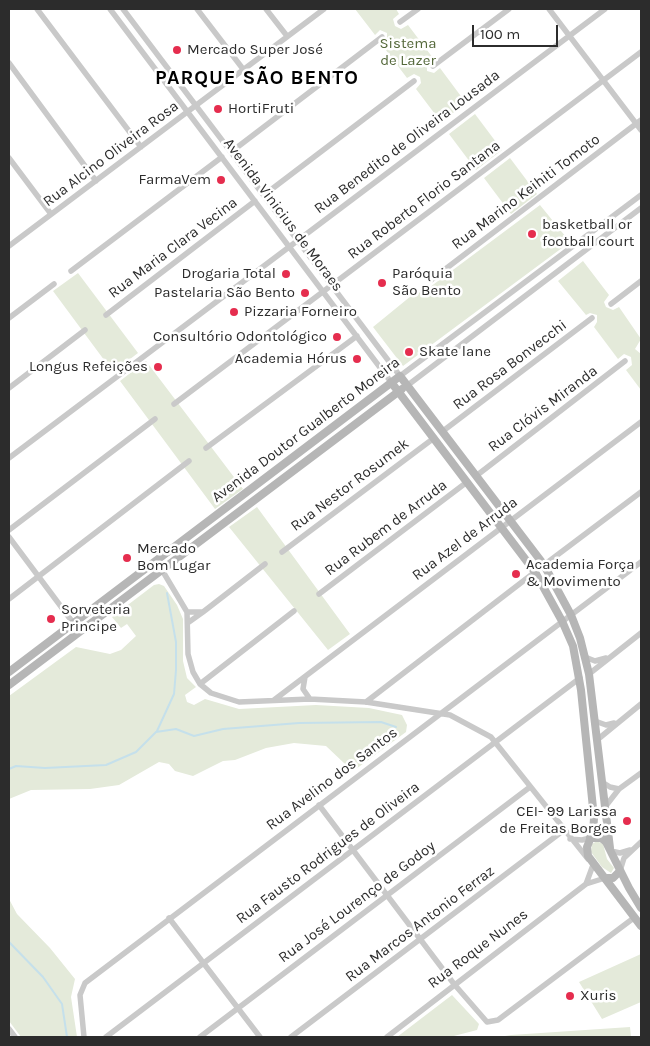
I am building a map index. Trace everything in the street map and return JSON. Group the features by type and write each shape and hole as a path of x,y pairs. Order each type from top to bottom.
{"main road":[{"name":"Avenida Doutor Gualberto Moreira","path":"9,672 400,376"},
{"name":"Avenida Vinicius de Moraes","path":"400,376 544,565 571,614 589,674 610,849 641,908"},
{"name":"Avenida Vinicius de Moraes","path":"392,382 535,572 562,620 573,646 580,678 594,818 587,847 592,863"},
{"name":"Avenida Doutor Gualberto Moreira","path":"9,685 408,385"},
{"path":"434,438 443,431"},
{"path":"155,561 162,570"},
{"path":"74,624 80,632"},
{"path":"586,741 597,740"},
{"path":"590,838 604,839 610,849"},
{"path":"592,863 641,926"},
{"name":"Rua Roque Nunes","path":"604,878 613,878 620,871"}],"street":[{"path":"36,9 141,147"},
{"name":"Avenida Vinicius de Moraes","path":"110,9 392,382"},
{"name":"Avenida Vinicius de Moraes","path":"123,9 400,376"},
{"path":"197,9 243,70"},
{"path":"266,9 287,36"},
{"name":"Rua Alcino Oliveira Rosa","path":"9,246 324,9"},
{"path":"400,22 418,9"},
{"path":"433,66 509,9"},
{"path":"549,9 603,80 639,122 641,130"},
{"name":"Rua Benedito de Oliveira Lousada","path":"9,458 605,9"},
{"path":"231,152 382,37"},
{"name":"Rua Roberto Florio Santana","path":"174,404 641,52"},
{"path":"9,64 96,181"},
{"path":"264,195 414,81"},
{"name":"Rua Marino Keihiti Tomoto","path":"431,280 639,122"},
{"path":"71,271 222,157"},
{"path":"9,158 51,214"},
{"name":"Avenida Doutor Gualberto Moreira","path":"400,376 641,195"},
{"name":"Rua Maria Clara Vecina","path":"106,315 255,201"},
{"name":"Avenida Doutor Gualberto Moreira","path":"408,385 641,208"},
{"path":"611,304 641,281"},
{"path":"9,318 54,284"},
{"name":"Rua Rosa Bonvecchi","path":"443,431 592,318"},
{"path":"9,388 85,330"},
{"path":"206,448 357,336"},
{"name":"Rua Clóvis Miranda","path":"476,476 625,361"},
{"path":"9,530 155,419"},
{"name":"Rua Azel de Arruda","path":"274,700 641,422"},
{"name":"Rua Nestor Rosumek","path":"282,552 434,438"},
{"path":"9,599 189,461"},
{"name":"Rua Rubem de Arruda","path":"319,594 467,482"},
{"path":"544,565 641,492"},
{"path":"9,537 74,624"},
{"name":"Rua Avelino dos Santos","path":"84,1037 80,995 82,986 169,918 641,562"},
{"path":"189,622 265,564"},
{"path":"162,570 187,612 189,622 189,660 192,672 200,684 216,696 250,702 310,699 366,702 442,712 484,732 496,743 570,839 592,863 586,884"},
{"path":"366,702 535,572"},
{"path":"200,684 294,611"},
{"path":"187,612 203,612"},
{"path":"589,674 641,633"},
{"path":"585,657 595,660 610,656"},
{"path":"305,676 303,689 310,699"},
{"name":"Rua Fausto Rodrigues de Oliveira","path":"106,1037 203,962 566,691 580,678"},
{"path":"566,691 581,690"},
{"path":"597,740 641,704"},
{"path":"595,721 606,725 618,721"},
{"path":"605,807 619,789 641,773"},
{"path":"602,782 610,787 619,789"},
{"name":"Rua José Lourenço de Godoy","path":"200,1037 530,787"},
{"path":"319,805 484,1021 498,1020 635,917"},
{"name":"Rua Marcos Antonio Ferraz","path":"291,1037 564,830"},
{"path":"570,839 582,840 590,838"},
{"path":"620,871 624,858 641,842"},
{"path":"610,849 620,853 632,849"},
{"name":"Rua Roque Nunes","path":"387,1037 586,884 604,878"},
{"path":"169,918 260,1037"},
{"path":"9,1029 15,1037"}],"green space":[{"name":"Sistema de Lazer","path":"355,9 396,9 399,14 393,19 395,26 401,29 408,25 433,58 427,63 427,71 434,73 440,68 466,103 441,122 416,89 421,83 420,77 414,74 407,78 382,45 387,40 387,33 380,30 375,35"},
{"path":"475,114 502,150 476,170 449,134"},
{"path":"510,158 537,194 511,214 484,178"},
{"path":"540,205 570,242 403,366 373,327 411,296 426,290"},
{"path":"583,261 609,295 604,302 606,307 613,310 619,307 641,339 635,349 641,354 641,390 626,370 632,365 631,357 624,354 618,359 594,327 597,322 597,315 590,313 586,315 558,281"},
{"path":"78,273 138,353 113,372 53,291"},
{"path":"146,361 243,489 215,509 120,381"},
{"path":"257,507 350,634 328,650 229,527"},
{"path":"154,585 164,586 177,605 183,619 183,661 187,678 196,687 185,695 187,702 194,705 205,699 239,709 316,705 369,708 402,715 407,725 406,732 356,769 345,764 326,746 294,743 266,748 235,760 223,761 193,776 175,771 169,764 159,762 119,785 90,789 31,790 9,799 9,696 76,647 110,654 121,650 136,636 127,624 121,628 112,617"},
{"path":"597,841 603,844 607,859 614,868 611,873 602,867 591,852 592,844"},
{"path":"9,899 17,914 50,948 75,979 71,997 77,1037 21,1037 9,1021"},
{"path":"641,954 641,1002 602,1019 579,982"},
{"path":"452,995 479,1024 477,1030 450,1037 397,1037"},
{"path":"630,1027 631,1037 499,1037 511,1035"}],"waterway":[{"path":"157,731 174,694 176,670 176,642 167,593"},
{"path":"9,769 16,766 45,768 106,765 136,752 156,732 176,729 194,736 223,729 299,723 381,722 396,727"},
{"path":"9,942 43,977 62,1004 67,1037"}],"place":[{"name":"Mercado Super José","path":"177,50"},
{"name":"HortiFruti","path":"218,109"},
{"name":"FarmaVem","path":"221,180"},
{"name":"basketball or football court","path":"532,234"},
{"name":"Drogaria Total","path":"286,274"},
{"name":"Paróquia São Bento","path":"382,283"},
{"name":"Pastelaria São Bento","path":"305,293"},
{"name":"Pizzaria Forneiro","path":"234,312"},
{"name":"Consultório Odontológico","path":"337,337"},
{"name":"Skate lane","path":"409,352"},
{"name":"Academia Hórus","path":"357,359"},
{"name":"Longus Refeições","path":"158,367"},
{"name":"Mercado Bom Lugar","path":"127,558"},
{"name":"Academia Força & Movimento","path":"516,574"},
{"name":"Sorveteria Principe","path":"51,619"},
{"name":"CEI- 99 Larissa de Freitas Borges","path":"627,821"},
{"name":"Xuris","path":"570,996"}],"district":[{"name":"PARQUE SÃO BENTO","path":"257,78"}]}
